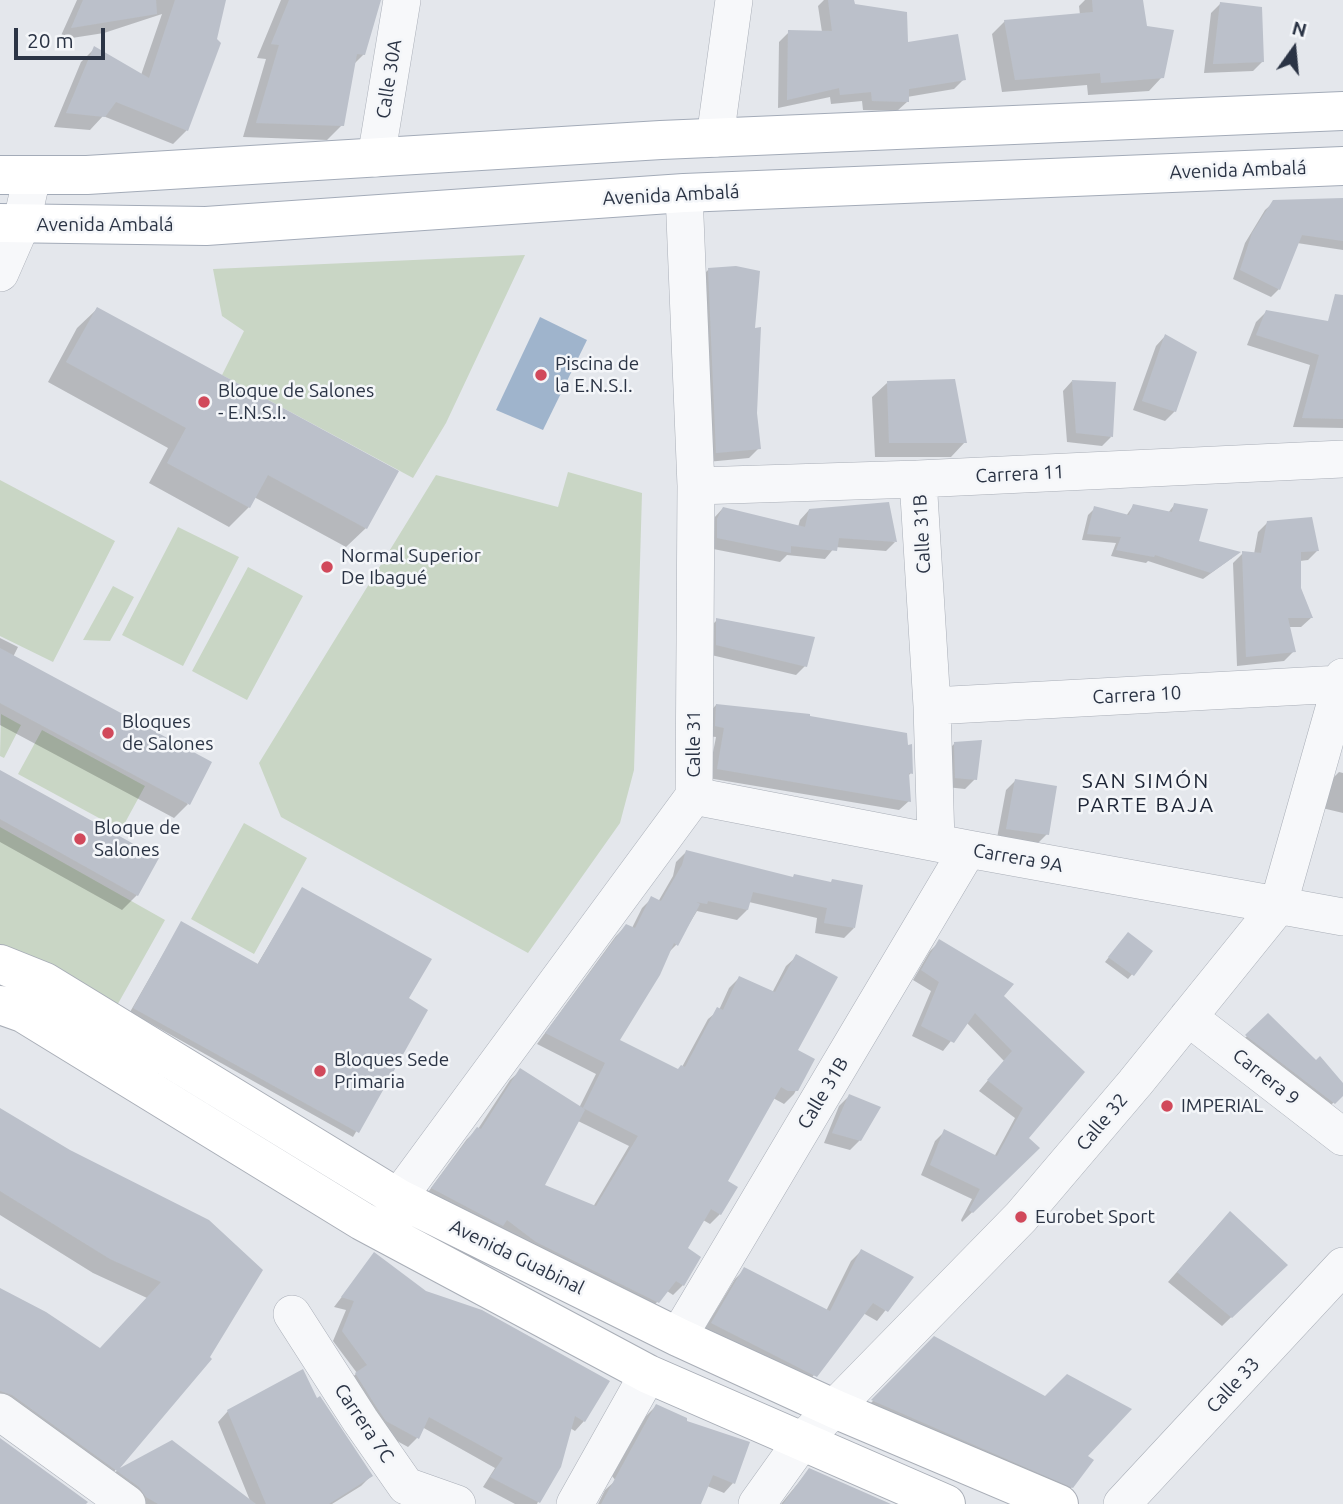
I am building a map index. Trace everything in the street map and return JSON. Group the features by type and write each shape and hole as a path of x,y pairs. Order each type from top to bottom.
{"main road":[{"path":"16,176 715,138 1343,111"},
{"name":"Avenida Ambalá","path":"11,224 206,226 684,193 1343,166"},
{"name":"Avenida Guabinal","path":"0,964 45,982 398,1198 678,1337 835,1409 1059,1504"},
{"name":"Avenida Guabinal","path":"0,1005 23,1013 362,1221 648,1374 946,1504"}],"street":[{"name":"Calle 30A","path":"376,158 402,0"},
{"path":"715,138 734,0"},
{"path":"0,273 11,224 16,176"},
{"name":"Calle 31","path":"398,1198 694,796 696,486 684,193"},
{"name":"Carrera 11","path":"696,486 918,479 1343,458"},
{"name":"Calle 31B","path":"678,1337 952,846 932,706 918,479"},
{"name":"Carrera 10","path":"932,706 1342,681"},
{"name":"Calle 32","path":"757,1504 802,1441 1021,1217 1278,906 1342,681"},
{"name":"Carrera 9A","path":"694,796 1343,917"},
{"name":"Carrera 9","path":"1188,1017 1343,1137"},
{"name":"Calle 33","path":"1122,1504 1343,1266"},
{"name":"Carrera 7C","path":"292,1314 360,1420 400,1495 457,1504"},
{"path":"575,1504 648,1374"},
{"path":"0,1412 127,1504"}],"green space":[{"path":"525,255 446,423 413,478 222,375 244,331 222,316 213,269"},
{"path":"568,472 642,493 634,770 620,823 528,953 281,817 259,763 436,475 558,507"},
{"path":"0,480 115,541 53,662 0,636"},
{"path":"178,527 239,557 183,666 122,635"},
{"path":"248,567 303,596 247,700 192,671"},
{"path":"113,586 134,597 110,641 83,640"},
{"path":"1,714 21,725 4,758 0,756"},
{"path":"42,730 145,786 121,830 18,774"},
{"path":"244,823 307,858 254,954 191,919"},
{"path":"0,827 165,920 115,1009 0,954"}],"water":[{"name":"Piscina de la E.N.S.I.","path":"540,317 587,340 543,430 496,410"}],"building":[{"path":"83,0 156,0 157,14 71,28"},
{"path":"175,0 226,0 217,39 221,43 188,131 116,102 105,117 66,113 94,46 149,78"},
{"path":"289,0 381,0 365,55 357,54 344,126 256,123 279,45 271,44"},
{"path":"828,0 854,0 855,4 907,12 908,42 958,34 966,80 909,89 909,102 872,101 871,92 840,95 839,88 787,100 788,30 832,31"},
{"path":"1092,0 1143,0 1147,26 1174,30 1164,78 1101,83 1100,73 1015,80 1004,20 1093,12"},
{"path":"1220,2 1262,7 1264,62 1213,64"},
{"path":"1343,198 1343,241 1302,235 1280,290 1240,270 1252,233 1273,200"},
{"path":"736,266 760,271 755,328 761,327 757,413 761,449 716,453 708,268"},
{"path":"1335,294 1343,295 1343,419 1302,418 1319,355 1256,335 1266,310 1328,321"},
{"name":"Bloque de Salones - E.N.S.I.","path":"97,307 399,471 367,529 268,475 250,508 167,463 186,428 66,362"},
{"path":"1165,334 1197,352 1176,412 1142,401"},
{"path":"955,379 967,443 889,443 887,381"},
{"path":"1072,380 1116,382 1113,437 1076,433"},
{"path":"889,502 897,542 839,538 837,551 791,546 791,553 717,538 717,519 723,507 805,527 809,509"},
{"path":"1174,503 1208,509 1199,541 1241,552 1211,573 1155,555 1154,557 1116,550 1121,537 1087,534 1094,506 1129,515 1133,504 1172,512"},
{"path":"1312,517 1319,551 1301,552 1301,588 1313,618 1288,618 1296,652 1246,657 1242,551 1261,553 1267,521"},
{"path":"716,618 815,637 807,667 716,645"},
{"name":"Bloques de Salones","path":"0,648 212,762 190,805 0,703"},
{"path":"716,704 810,714 907,733 908,745 912,744 913,774 909,773 911,802 717,769 724,728 715,726"},
{"path":"982,740 977,780 955,778 954,742"},
{"name":"Bloque de Salones","path":"0,770 159,858 138,896 0,819"},
{"path":"1015,779 1057,786 1049,835 1006,829"},
{"path":"686,850 793,877 794,874 863,885 855,928 824,923 827,908 753,892 748,910 708,901 707,904 696,902 700,904 678,946 674,943 660,975 620,1040 678,1069 681,1065 685,1067 717,1007 723,1010 739,976 775,992 796,954 838,977 798,1050 815,1059 798,1091 788,1091 781,1087 728,1181 738,1187 721,1215 711,1209 688,1248 701,1257 684,1286 676,1281 659,1303 536,1242 507,1220 503,1226 431,1188 477,1127 481,1129 520,1068 583,1108 605,1063 545,1033 626,924 635,928 651,896 661,901 682,865","holes":["583,1108 638,1136 596,1206 545,1185 585,1110"]},
{"name":"Bloques Sede Primaria","path":"302,887 432,959 409,998 428,1010 359,1133 133,1008 181,921 258,964"},
{"path":"1128,932 1153,951 1134,976 1108,957"},
{"path":"939,939 1014,984 1004,996 1085,1072 1029,1138 1040,1148 973,1213 969,1210 980,1189 930,1165 944,1129 997,1156 1023,1108 987,1080 1012,1051 975,1013 954,1043 921,1026 939,982 921,970"},
{"path":"1268,1013 1316,1060 1320,1056 1343,1083 1343,1096 1335,1104 1245,1035"},
{"path":"849,1094 881,1107 861,1141 832,1133"},
{"path":"0,1108 70,1150 209,1220 263,1270 210,1357 212,1359 120,1468 172,1440 256,1504 158,1504 146,1497 139,1487 12,1395 0,1391 0,1288 46,1312 100,1348 161,1282 110,1259 0,1191"},
{"path":"1230,1211 1288,1265 1232,1318 1177,1272"},
{"path":"861,1249 914,1277 888,1312 873,1303 817,1377 711,1323 744,1267 830,1311"},
{"path":"374,1252 426,1291 482,1310 610,1381 585,1422 575,1416 561,1467 540,1503 490,1477 503,1458 429,1417 419,1439 386,1421 377,1408 355,1373 367,1365 342,1331 354,1301 341,1297"},
{"path":"934,1336 1045,1396 1067,1374 1132,1409 1088,1456 1094,1460 1073,1488 871,1400"},
{"path":"303,1369 317,1398 320,1396 373,1476 329,1504 266,1504 227,1410"},
{"path":"656,1404 687,1418 687,1421 750,1442 735,1484 713,1475 701,1504 601,1504"},
{"path":"0,1438 88,1502 0,1504"},
{"path":"809,1468 891,1504 783,1504"}],"place":[{"name":"Piscina de la E.N.S.I.","path":"541,375"},
{"name":"Bloque de Salones - E.N.S.I.","path":"204,402"},
{"name":"Normal Superior De Ibagué","path":"327,567"},
{"name":"Bloques de Salones","path":"108,733"},
{"name":"Bloque de Salones","path":"80,839"},
{"name":"Bloques Sede Primaria","path":"320,1071"},
{"name":"IMPERIAL","path":"1167,1106"},
{"name":"Eurobet Sport","path":"1021,1217"}],"district":[{"name":"SAN SIMÓN PARTE BAJA","path":"1146,793"}]}
